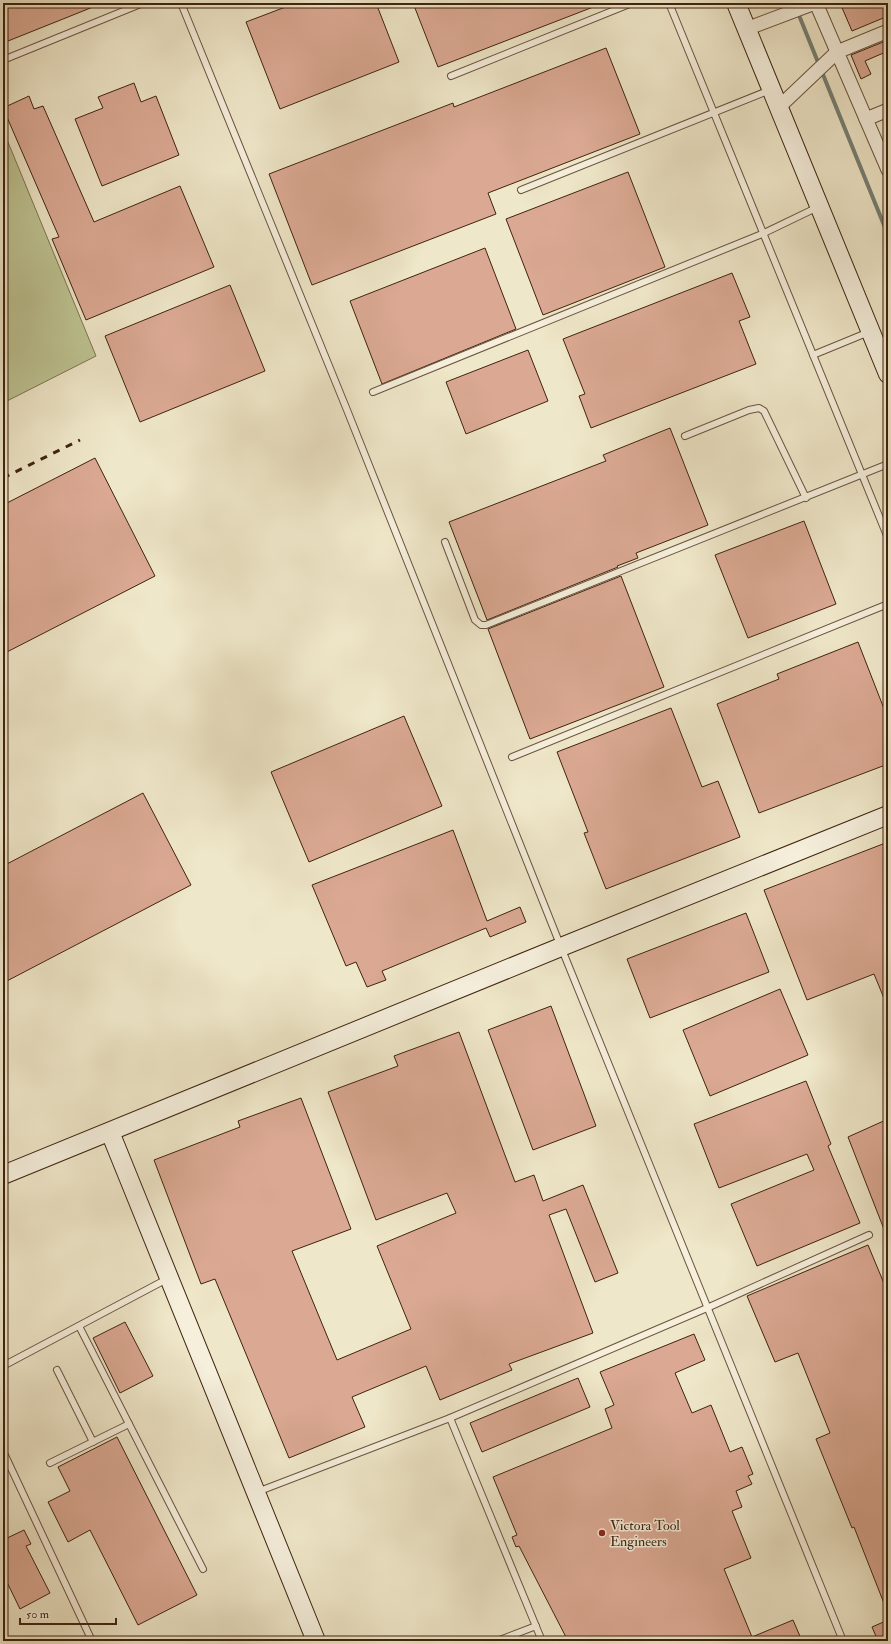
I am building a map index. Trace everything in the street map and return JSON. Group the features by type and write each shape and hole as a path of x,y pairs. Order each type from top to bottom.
{"street":[{"path":"736,3 869,331 888,374"},
{"path":"746,29 816,3 888,170"},
{"path":"779,107 837,52 888,31"},
{"path":"866,119 888,110"},
{"path":"3,1175 560,947 888,815"},
{"path":"110,1132 316,1641"}],"lane":[{"path":"3,60 143,3"},
{"path":"181,3 347,410 560,947 843,1641"},
{"path":"451,76 632,3"},
{"path":"669,3 762,234 888,538"},
{"path":"521,190 772,89"},
{"path":"373,392 762,234 819,206"},
{"path":"813,355 869,331"},
{"path":"685,436 749,410 759,408 764,411 806,498"},
{"path":"445,542 475,620 481,625 486,625 888,464"},
{"path":"512,757 888,604"},
{"path":"255,1492 450,1418 707,1308 869,1235"},
{"path":"3,1366 169,1278"},
{"path":"79,1326 202,1569"},
{"path":"57,1370 93,1442"},
{"path":"450,1418 542,1641"},
{"path":"50,1463 129,1424"},
{"path":"3,1451 92,1641"},
{"path":"497,1641 536,1626"}],"green space":[{"path":"3,130 96,356 3,403"}],"building":[{"path":"3,3 103,3 3,43"},
{"path":"296,3 376,3 399,62 280,109 246,22"},
{"path":"413,3 601,3 601,4 438,67"},
{"path":"840,3 888,3 888,16 852,31"},
{"path":"888,40 888,51 865,61 871,74 861,79 851,55"},
{"path":"606,48 640,134 488,193 496,214 312,285 269,174 453,103 454,107"},
{"path":"134,83 141,102 156,96 179,155 102,186 75,119 103,108 98,97"},
{"path":"29,96 34,109 43,106 94,222 180,186 214,267 86,320 52,239 59,237 3,108"},
{"path":"628,172 665,267 543,315 506,219"},
{"path":"485,248 516,329 382,384 350,301"},
{"path":"732,273 750,317 739,321 756,364 591,428 579,396 585,394 563,339"},
{"path":"230,285 265,371 140,422 105,336"},
{"path":"528,350 548,401 466,434 446,382"},
{"path":"670,428 708,525 636,553 638,558 617,566 618,567 487,620 449,522 606,461 603,455"},
{"path":"95,458 155,576 3,654 3,505"},
{"path":"804,521 836,604 748,638 715,555"},
{"path":"621,576 664,687 530,739 488,629"},
{"path":"858,642 888,719 888,764 759,813 717,704 779,679 777,674"},
{"path":"671,708 702,787 718,781 740,837 606,889 584,833 588,832 557,752"},
{"path":"404,716 442,806 309,862 271,772"},
{"path":"143,793 191,885 3,983 3,866"},
{"path":"453,830 487,921 520,907 526,922 490,937 486,928 382,971 386,980 367,987 356,962 346,966 312,885"},
{"path":"888,842 888,1008 874,974 807,1000 764,890"},
{"path":"746,913 769,972 650,1018 627,959"},
{"path":"780,989 808,1055 710,1096 683,1030"},
{"path":"551,1006 596,1126 533,1150 488,1030"},
{"path":"459,1032 515,1182 534,1175 543,1201 583,1185 618,1273 595,1282 566,1209 549,1215 593,1333 509,1364 512,1370 440,1400 426,1366 352,1397 365,1427 289,1458 215,1279 201,1284 154,1160 240,1127 238,1121 301,1098 351,1229 292,1251 337,1360 411,1329 377,1246 456,1213 447,1193 376,1220 328,1092 398,1066 394,1056"},
{"path":"806,1081 831,1144 828,1146 860,1223 757,1266 731,1204 814,1170 807,1154 719,1188 694,1124"},
{"path":"888,1119 888,1237 887,1237 848,1137"},
{"path":"868,1245 888,1293 887,1611 854,1527 852,1528 816,1439 830,1433 798,1353 775,1362 747,1296"},
{"path":"125,1322 153,1376 120,1393 93,1338"},
{"path":"694,1334 705,1360 675,1373 692,1413 711,1405 730,1452 742,1447 753,1474 748,1476 752,1484 736,1491 742,1507 732,1511 751,1558 724,1569 752,1637 793,1620 802,1641 568,1641 519,1546 516,1547 512,1537 517,1535 493,1477 612,1428 605,1409 614,1405 600,1372"},
{"path":"578,1378 590,1407 482,1452 470,1423"},
{"path":"117,1437 197,1595 138,1625 90,1530 68,1542 48,1502 70,1491 58,1467"},
{"path":"24,1530 31,1544 26,1546 50,1593 20,1609 3,1574 3,1540"},
{"path":"888,1620 888,1641 878,1641 872,1627"}],"waterway":[{"path":"794,3 888,235"}],"railway":[{"path":"3,478 80,440"}],"place":[{"name":"Victora Tool Engineers","path":"602,1533"}]}
